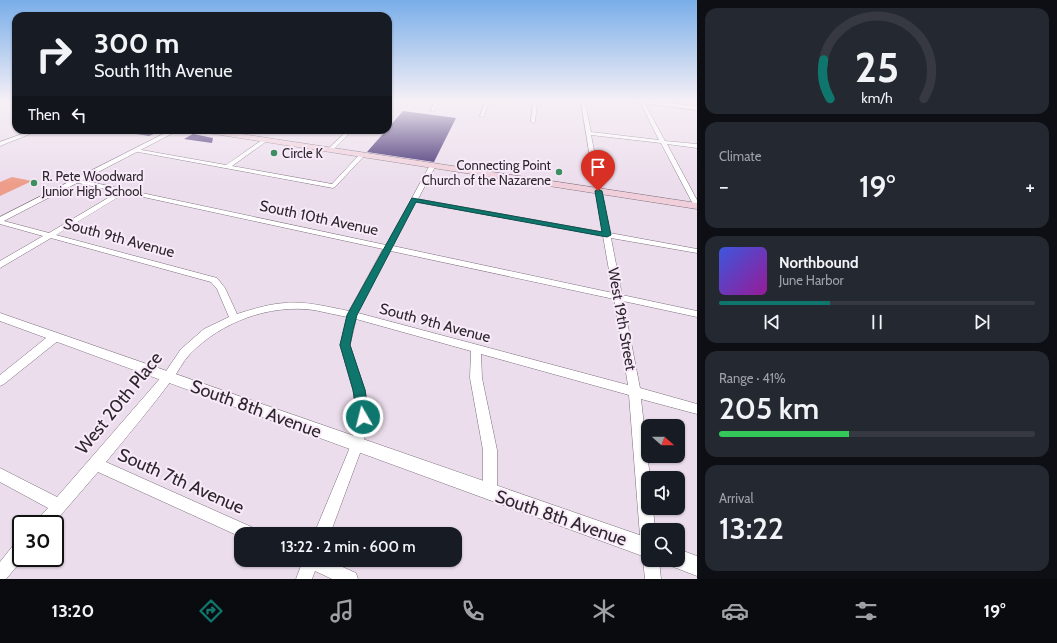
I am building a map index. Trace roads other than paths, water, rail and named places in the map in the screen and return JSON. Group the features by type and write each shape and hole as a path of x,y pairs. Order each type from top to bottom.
{"main road":[{"path":"227,134 697,206"}],"street":[{"name":"West 19th Street","path":"587,129 635,392 647,523"},
{"path":"656,129 697,206"},
{"path":"588,133 697,146"},
{"path":"0,144 27,134"},
{"path":"0,221 168,134"},
{"path":"330,150 347,134"},
{"path":"226,167 265,140"},
{"path":"136,151 333,186 362,155"},
{"path":"325,527 357,445 363,417 359,390 345,345 352,315 432,165"},
{"name":"South 10th Avenue","path":"76,181 697,314"},
{"path":"0,265 124,191"},
{"path":"414,200 697,251"},
{"name":"South 9th Avenue","path":"0,221 214,280 221,288 234,318 261,310 286,306 313,307 352,315 697,409"},
{"name":"South 8th Avenue","path":"0,317 490,493 641,546"},
{"name":"West 20th Place","path":"51,515 96,464 168,377 185,352 208,332 234,318"},
{"path":"0,381 55,337"},
{"path":"476,350 476,378 490,450 490,493"},
{"name":"South 7th Avenue","path":"96,464 236,527"},
{"path":"0,475 59,506"},
{"path":"0,574 12,560"},
{"path":"685,562 697,566"},
{"path":"304,579 308,567"},
{"path":"325,567 350,579"},
{"path":"652,567 653,579"}],"place":[{"name":"Circle K","path":"274,153"},
{"name":"Connecting Point Church of the Nazarene","path":"559,172"},
{"name":"R. Pete Woodward Junior High School","path":"34,183"}]}
